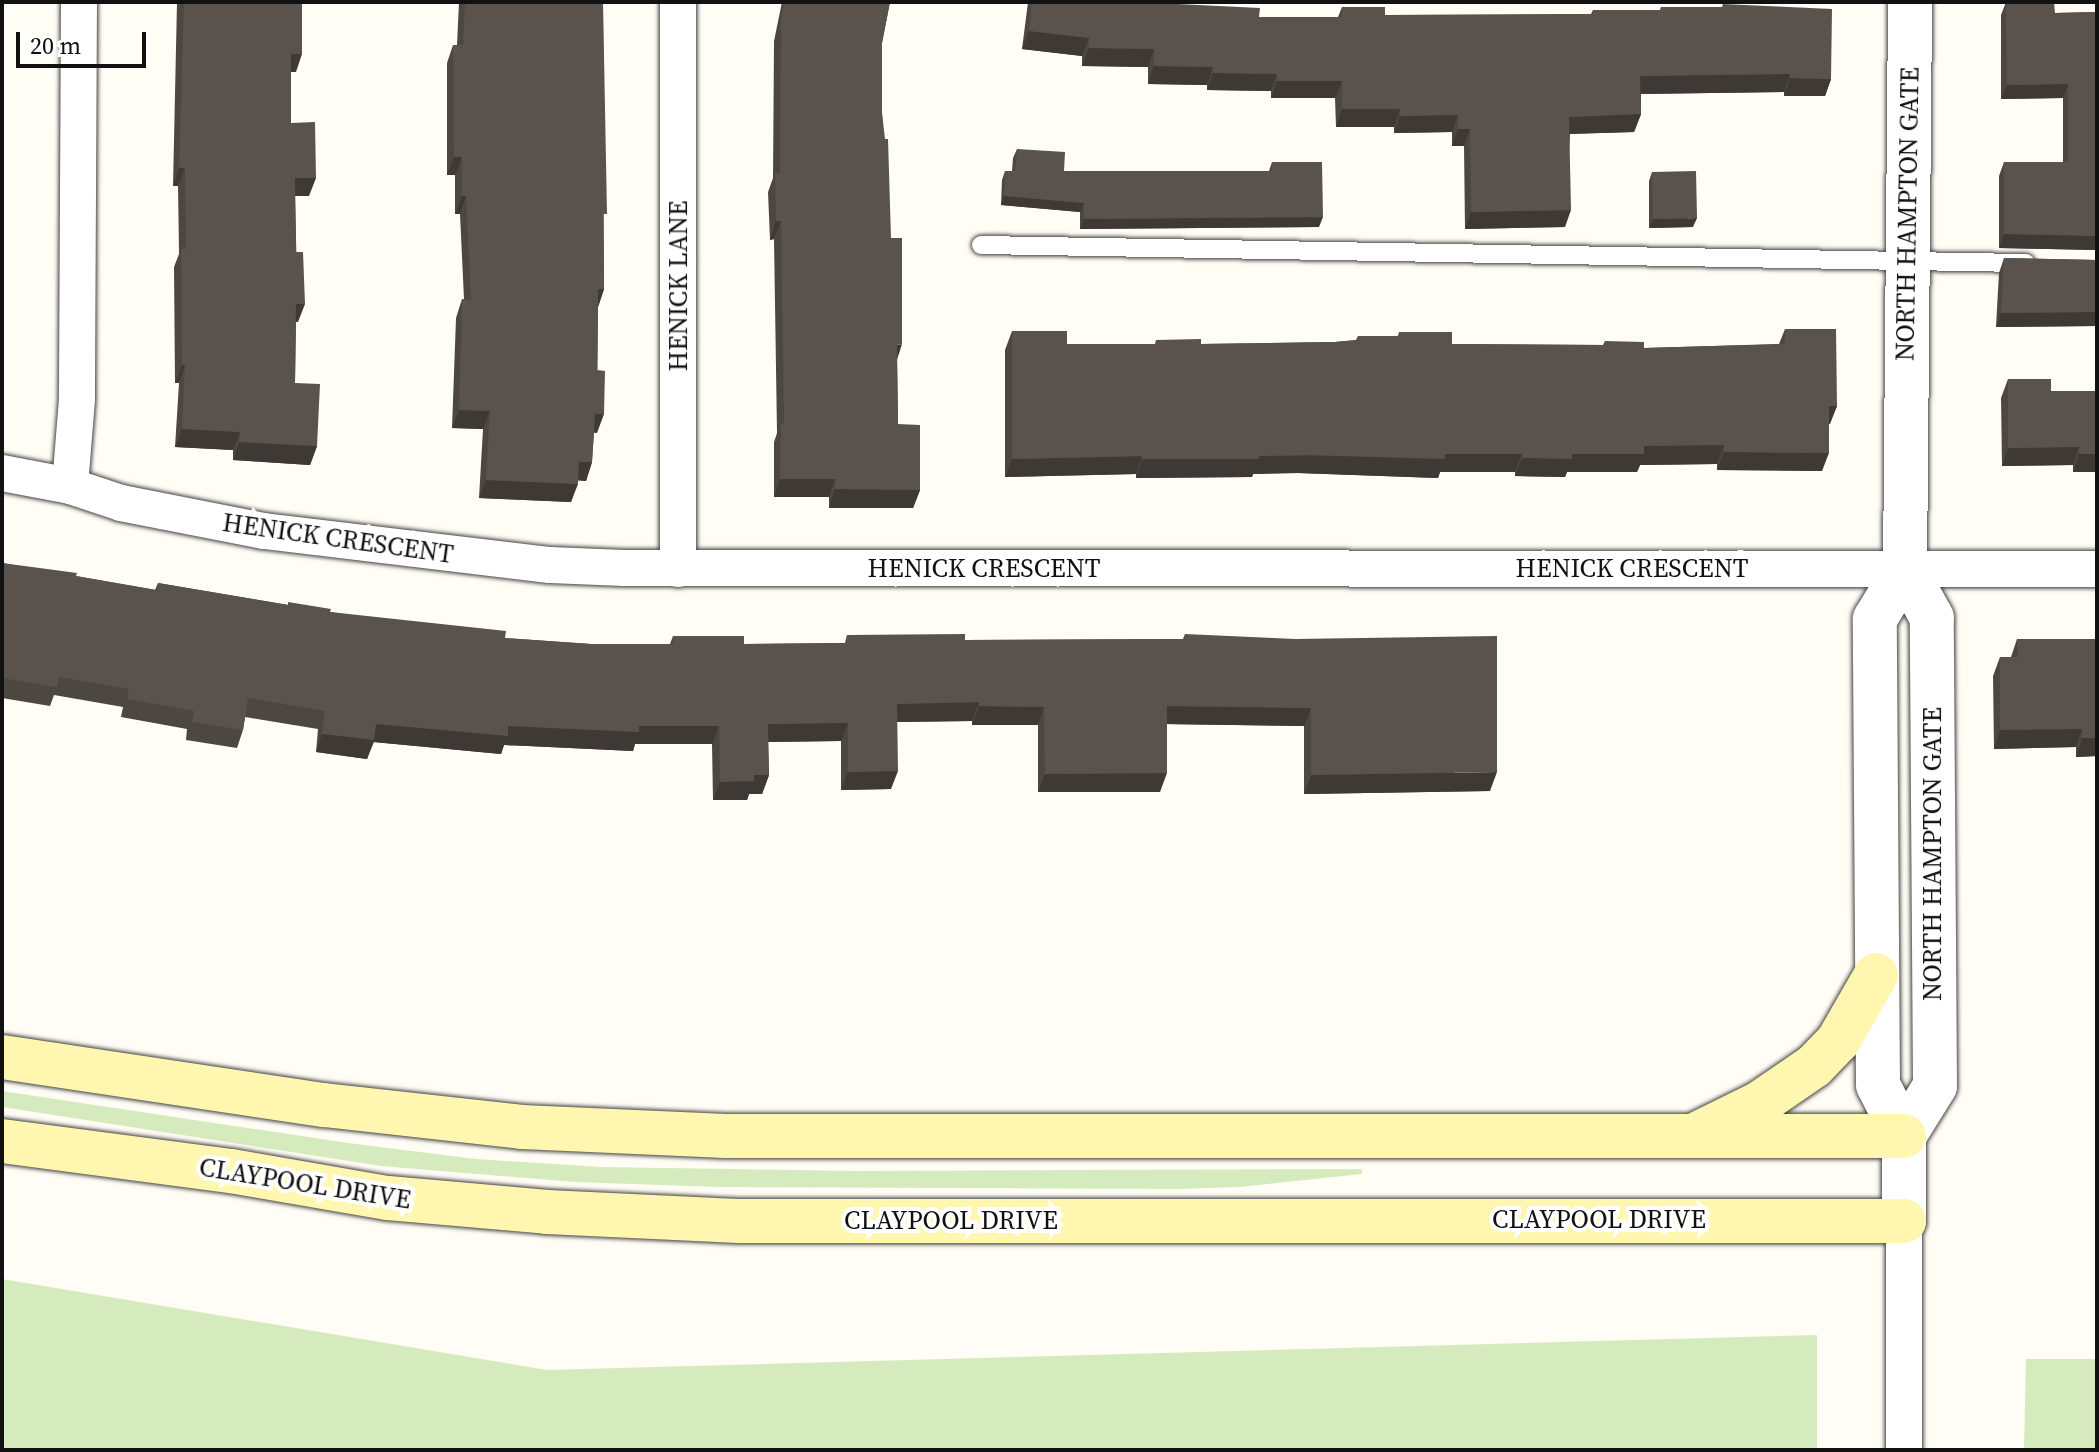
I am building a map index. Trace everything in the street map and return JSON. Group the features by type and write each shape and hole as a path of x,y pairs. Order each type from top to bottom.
{"main road":[{"path":"1690,1137 1760,1103 1814,1066 1838,1041 1876,975"},
{"path":"2,1057 309,1103 522,1127 726,1136 1904,1136"},
{"name":"CLAYPOOL DRIVE","path":"2,1141 231,1171 388,1198 547,1212 723,1220 1904,1221"}],"street":[{"path":"70,486 77,399 79,2"},
{"name":"HENICK LANE","path":"678,2 678,569"},
{"name":"NORTH HAMPTON GATE","path":"1904,1136 1935,1086 1932,618 1905,569 1910,2"},
{"name":"HENICK CRESCENT","path":"2,473 70,486 121,503 264,531 550,565 678,569 2097,569"},
{"path":"1904,1450 1904,1136 1878,1085 1875,619 1905,569"}],"lane":[{"path":"981,245 2039,263"}],"green space":[{"path":"2,1091 348,1143 476,1159 600,1167 857,1171 1362,1169 1362,1174 1240,1187 1179,1189 719,1187 575,1182 381,1166 2,1107"},
{"path":"2,1279 547,1370 1817,1335 1817,1450 2,1450"},
{"path":"2026,1359 2097,1359 2097,1450 2024,1450"}],"building":[{"path":"184,2 302,3 302,54 291,54 291,123 315,122 316,178 295,178 296,252 303,252 305,304 296,304 295,383 320,384 317,446 239,442 240,432 182,429 185,365 182,365 181,249 186,249 185,168 179,168"},
{"path":"465,2 603,2 607,214 603,214 604,289 598,289 597,370 605,371 604,414 595,414 592,462 579,462 578,484 486,480 490,411 459,410 462,299 471,300 466,196 462,196 462,157 454,157 453,45 463,45"},
{"path":"784,2 890,2 882,43 882,113 885,139 888,139 891,238 902,238 902,344 897,345 898,424 920,425 920,490 835,489 835,479 780,479 781,424 784,424 781,221 776,221 775,173 780,173 781,22"},
{"path":"1032,2 1136,2 1260,8 1259,17 1342,17 1342,7 1385,7 1385,15 1593,14 1593,10 1661,10 1661,7 1723,7 1723,4 1832,9 1831,79 1790,78 1790,74 1640,76 1641,114 1569,117 1571,210 1471,212 1470,129 1458,129 1458,115 1400,116 1400,109 1342,109 1342,81 1277,81 1277,74 1213,73 1213,67 1154,66 1154,49 1089,48 1089,38 1029,31"},
{"path":"2006,2 2054,2 2055,13 2097,12 2097,236 2004,234 2004,162 2068,162 2068,84 2007,85"},
{"path":"1017,149 1065,152 1064,171 1272,171 1272,162 1322,162 1323,217 1084,219 1084,203 1004,196 1005,171 1015,171"},
{"path":"1696,171 1697,218 1653,219 1652,172"},
{"path":"2004,258 2097,260 2097,312 2001,313"},
{"path":"1785,329 1836,329 1837,406 1829,406 1829,453 1724,452 1724,445 1644,446 1644,454 1572,454 1572,459 1522,458 1522,454 1445,454 1445,459 1304,455 1259,456 1259,459 1142,459 1142,456 1012,459 1012,331 1067,331 1067,344 1156,344 1156,340 1201,339 1201,344 1335,342 1358,340 1358,336 1399,336 1399,332 1452,332 1452,344 1605,345 1605,341 1644,342 1644,348 1785,344"},
{"path":"2008,379 2051,379 2051,391 2097,391 2097,454 2079,454 2079,447 2008,448"},
{"path":"2,563 77,573 76,576 157,590 158,583 288,605 288,602 331,609 330,612 506,631 505,638 591,644 673,644 673,636 744,636 744,644 847,643 847,635 965,634 965,640 1185,639 1185,634 1295,639 1497,636 1497,772 1311,775 1311,708 1167,706 1167,773 1045,774 1044,707 979,706 979,702 897,704 898,771 848,772 848,723 768,724 769,775 754,775 754,781 720,782 719,726 639,726 639,732 508,726 508,736 376,724 374,740 322,734 325,711 248,698 243,730 192,722 194,711 127,699 129,689 59,677 57,687 2,678"},
{"path":"2017,639 2097,639 2097,738 2082,738 2082,729 2000,730 2000,657 2018,657"}]}
